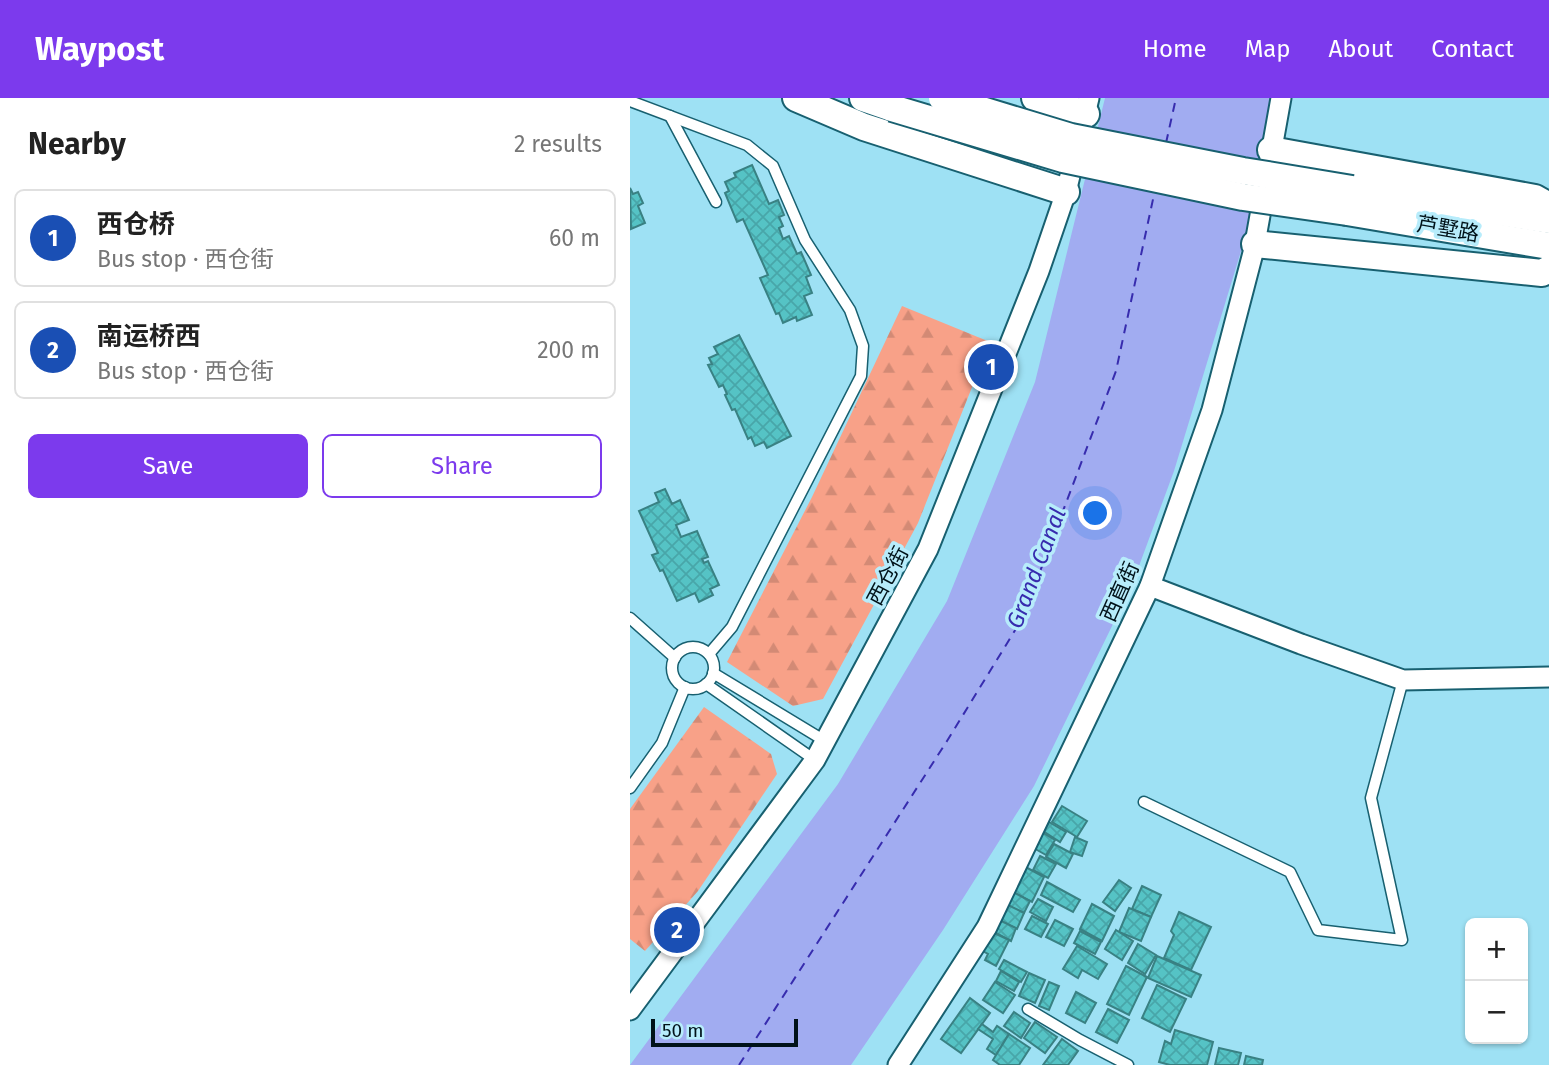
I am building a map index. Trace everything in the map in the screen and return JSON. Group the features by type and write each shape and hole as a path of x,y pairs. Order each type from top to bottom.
{"main road":[{"path":"796,98 864,127 1066,192"},
{"path":"863,98 1063,159 1243,197 1350,200"},
{"path":"943,98 1071,137 1243,171 1350,200"},
{"path":"1035,98 1088,106"},
{"path":"1271,150 1535,198 1549,206"},
{"name":"芦墅路","path":"1350,200 1549,220"},
{"name":"芦墅路","path":"1350,200 1549,246"},
{"path":"1255,244 1542,273 1549,269"}],"street":[{"name":"西直街","path":"898,1065 987,927 1150,586 1212,410 1255,244 1280,98"},
{"name":"西仓街","path":"630,1010 815,760 928,549 1039,271 1066,192 1088,106"},
{"path":"1150,586 1301,645 1403,680 1549,677"}],"lane":[{"path":"630,101 747,145 773,166 805,240 850,310 863,346 861,376 732,626 709,654"},
{"path":"670,116 716,202"},
{"path":"630,618 675,657"},
{"path":"697,648 709,654 714,666 706,684 692,689 685,687 675,678 672,671 675,657 684,649 697,648"},
{"path":"713,673 825,741"},
{"path":"1144,802 1290,872 1318,930 1402,940 1371,798 1403,680"},
{"path":"706,684 815,760"},
{"path":"630,788 662,743 685,687"},
{"path":"1028,1009 1128,1065"}],"green space":[{"path":"902,306 990,342 918,523 823,699 793,706 727,662 812,497"},
{"path":"704,707 771,754 777,774 698,891 645,951 630,939 630,809"}],"water":[{"name":"Grand Canal","path":"1105,98 1271,98 1245,238 1174,471 1132,585 1034,786 943,930 851,1065 630,1065 838,784 947,601 1035,382"}],"building":[{"path":"752,165 769,204 778,200 784,215 779,217 783,226 779,228 783,239 789,236 797,254 801,252 811,275 806,277 812,293 804,296 812,315 797,321 796,317 783,323 779,313 776,314 760,278 768,275 743,219 737,222 725,193 729,191 725,182 736,177 734,173"},
{"path":"630,188 633,194 638,192 643,203 638,206 645,223 631,229"},
{"path":"739,335 791,436 767,448 764,442 755,446 751,437 748,439 735,409 732,410 725,395 727,394 723,385 719,387 708,365 712,364 709,358 718,354 714,347"},
{"path":"665,489 672,504 680,500 689,520 676,525 681,537 697,531 708,557 702,559 704,563 708,561 719,585 710,589 713,595 699,602 695,593 677,601 663,570 660,571 652,555 658,553 639,511 659,502 655,493"},
{"path":"1062,806 1087,821 1077,837 1052,822"},
{"path":"1049,822 1066,832 1060,842 1043,831"},
{"path":"1040,831 1055,840 1046,855 1030,846"},
{"path":"1075,837 1087,842 1082,856 1070,852"},
{"path":"1054,844 1073,854 1066,868 1046,857"},
{"path":"1040,856 1056,864 1048,878 1033,870"},
{"path":"1022,865 1044,877 1032,902 1011,891"},
{"path":"1119,880 1131,888 1115,911 1103,902"},
{"path":"1047,882 1080,900 1073,912 1041,895"},
{"path":"1142,886 1161,895 1151,917 1132,909"},
{"path":"1011,891 1030,901 1024,913 1005,904"},
{"path":"1038,899 1053,907 1046,921 1030,912"},
{"path":"1004,903 1024,913 1017,929 996,919"},
{"path":"1092,904 1114,916 1102,941 1080,929"},
{"path":"1129,908 1151,917 1141,941 1119,932"},
{"path":"1179,912 1211,927 1191,970 1164,958 1174,935 1171,931"},
{"path":"1032,916 1048,924 1041,937 1025,929"},
{"path":"997,919 1016,928 1011,941 992,931"},
{"path":"1055,920 1073,929 1064,946 1046,937"},
{"path":"1116,930 1133,941 1122,960 1105,949"},
{"path":"990,931 1009,940 996,966 985,960 988,954 981,950"},
{"path":"1080,931 1101,942 1095,954 1074,943"},
{"path":"1138,944 1156,955 1145,974 1128,963"},
{"path":"1077,946 1107,964 1098,979 1082,970 1078,978 1063,969"},
{"path":"1157,956 1201,975 1191,997 1148,978"},
{"path":"1004,960 1027,972 1021,982 999,969"},
{"path":"1126,966 1147,977 1129,1015 1107,1004"},
{"path":"1001,971 1019,982 1014,991 996,981"},
{"path":"1029,973 1045,980 1035,1003 1019,996"},
{"path":"995,982 1015,995 1003,1013 983,1000"},
{"path":"1049,982 1059,986 1049,1010 1039,1006"},
{"path":"1157,985 1186,999 1170,1032 1142,1018"},
{"path":"1076,992 1096,1003 1085,1023 1066,1013"},
{"path":"970,998 990,1013 961,1053 941,1039"},
{"path":"1108,1009 1129,1020 1117,1043 1096,1032"},
{"path":"1014,1012 1030,1023 1021,1038 1004,1026"},
{"path":"1035,1022 1057,1037 1045,1053 1024,1038"},
{"path":"982,1024 993,1032 997,1026 1009,1034 996,1055 987,1049 993,1039 978,1029"},
{"path":"1175,1030 1213,1042 1207,1065 1170,1065 1159,1062 1165,1041 1171,1044"},
{"path":"1009,1034 1030,1048 1019,1065 1000,1065 993,1060"},
{"path":"1062,1039 1078,1051 1068,1065 1043,1065"},
{"path":"1219,1048 1241,1053 1238,1065 1215,1065"},
{"path":"1246,1056 1263,1060 1262,1065 1244,1065"}],"ferry route":[{"path":"1166,143 1176,98"},
{"path":"739,1065 1022,619 1116,371 1155,190"}],"place":[{"name":"西仓桥","path":"991,367"},
{"name":"南运桥西","path":"677,930"}]}
